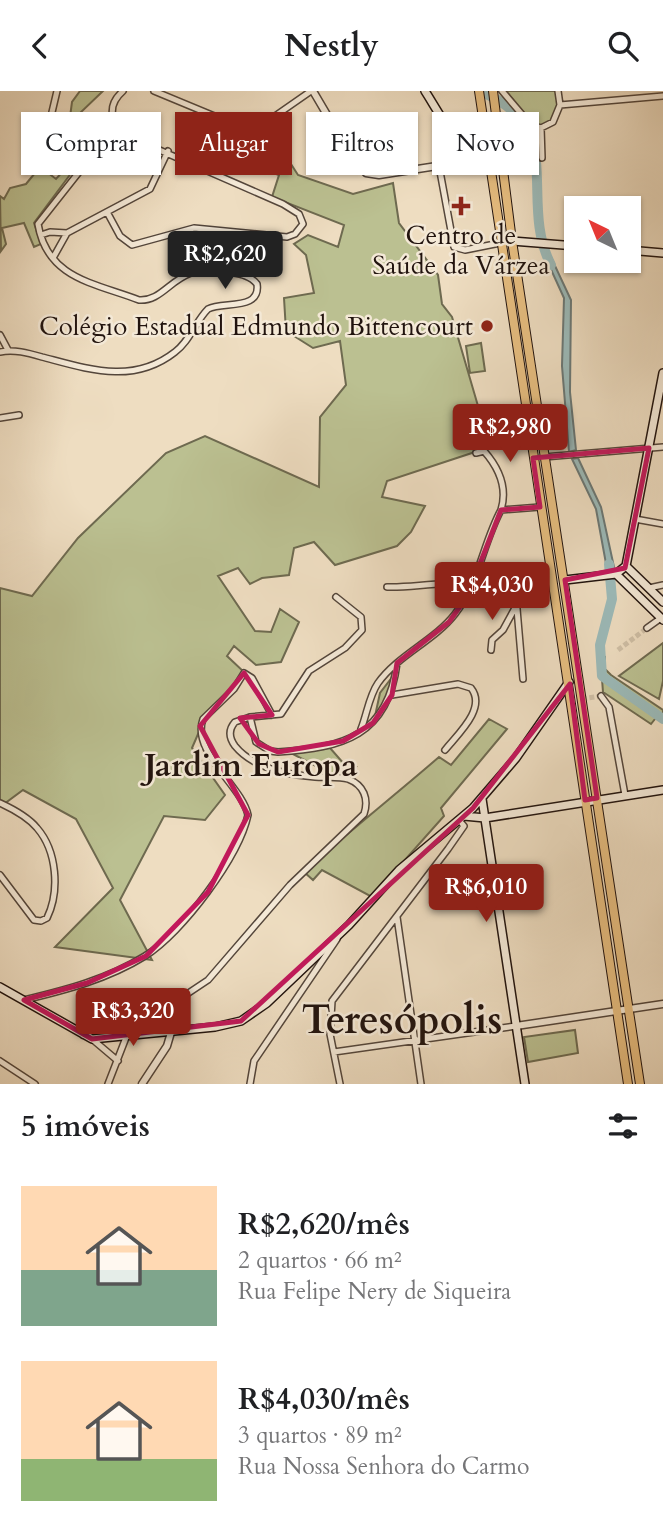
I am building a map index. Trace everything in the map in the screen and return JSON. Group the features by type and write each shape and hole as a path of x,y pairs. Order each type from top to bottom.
{"main road":[{"path":"425,91 440,112"},
{"path":"493,91 495,112"},
{"path":"479,94 482,112"},
{"path":"489,175 570,682 628,1084"},
{"path":"504,175 640,1084"},
{"path":"512,241 564,245"},
{"path":"641,251 663,253"},
{"path":"565,580 615,574 626,566 663,373"},
{"path":"626,566 663,603"},
{"path":"615,574 627,582 662,619"},
{"path":"627,582 635,574"},
{"path":"0,987 92,1039 172,1029 215,1027 241,1021 267,1003 340,933 399,870 482,799 537,730 570,682"},
{"path":"462,818 485,818 597,798 663,790"},
{"path":"482,799 525,1084"},
{"path":"601,898 611,897"}],"street":[{"path":"0,352 8,350 102,373 127,373 164,359 178,350 208,309 252,300 258,289 250,277 201,269 184,275 150,298 139,300 71,275 53,258 41,235 39,219 81,173 87,162 82,153 58,149 50,142 48,129 57,91"},
{"path":"107,212 120,236 132,245 194,228 287,237 300,230 302,219 283,204 168,151 132,138 118,128 111,112 113,102 123,91"},
{"path":"154,91 236,125 252,128 265,123 312,91 361,171 371,175 432,167"},
{"path":"502,91 531,125 541,128 553,122 560,105 558,91"},
{"path":"560,105 663,96"},
{"path":"541,128 542,158"},
{"path":"53,258 67,233 154,185 168,151"},
{"path":"441,175 454,247 466,250 500,243"},
{"path":"41,235 50,232 67,233"},
{"path":"0,335 8,350"},
{"path":"0,418 19,415"},
{"path":"533,458 589,451 663,447"},
{"path":"361,729 377,685 397,663 449,622 471,587 488,536 501,510 503,486 500,473 484,451 476,453"},
{"path":"501,510 540,507"},
{"path":"635,519 663,524"},
{"path":"478,570 501,566 511,570 515,578 514,608 523,679"},
{"path":"615,574 635,574"},
{"path":"387,587 425,587 445,583 471,587"},
{"path":"649,588 663,585"},
{"path":"83,1035 187,994 208,980 290,885 364,814 367,799 365,793 348,779 305,776 274,770 242,753 231,740 230,730 234,722 250,717 272,716 286,709 309,671 345,648 362,630 361,617 336,597"},
{"path":"491,650 492,640 503,629 514,608"},
{"path":"647,628 662,619"},
{"path":"250,717 257,742 270,751 330,745 352,737 377,719 392,695 397,663"},
{"path":"24,1000 87,983 136,962 162,943 199,902 233,852 248,815 244,804 209,752 201,734 203,719 234,689 244,673 252,678 272,716"},
{"path":"392,695 454,684 471,688 477,699 475,709 445,750"},
{"path":"601,696 609,707 625,795"},
{"path":"0,803 30,821 43,836 55,883 47,918 34,920 21,899 0,875"},
{"path":"340,1084 330,1019 332,1001 397,918 464,825 462,818"},
{"path":"397,918 421,1084"},
{"path":"250,1084 254,1061 340,933"},
{"path":"334,1052 663,1004"},
{"path":"142,1084 167,1046 172,1029"},
{"path":"108,1084 128,1035"},
{"path":"92,1039 118,1061"},
{"path":"0,1061 35,1084"}],"highlighted area":[{"path":"649,448 625,568 565,580 597,798 585,800 570,684 473,808 241,1021 92,1039 24,1000 87,983 146,956 208,892 248,815 200,726 244,673 272,715 240,718 259,744 278,752 343,741 373,723 392,695 397,663 449,622 467,597 501,510 540,507 533,458"}],"green space":[{"path":"80,91 103,91 81,112 71,112 72,102"},
{"path":"506,91 556,91 559,105 553,120 540,127 539,112 523,112"},
{"path":"292,166 298,175 353,194 393,183 399,223 438,275 442,304 452,317 490,447 387,481 382,497 425,506 411,532 397,546 335,565 314,542 294,548 289,575 262,578 250,584 238,568 218,576 255,631 271,632 280,609 299,622 281,662 256,665 234,646 227,656 244,672 220,704 208,711 192,748 225,795 205,820 164,816 120,900 152,960 55,947 113,888 76,819 23,790 4,804 0,801 0,588 32,596 78,538 166,453 205,436 319,487 320,417 346,385 340,341 313,348 286,331 284,298 314,293 306,255 294,244 308,235 338,247 344,225 272,197 279,175 292,175"},
{"path":"33,175 51,175 56,179 60,175 70,175 34,223 41,244 34,247 24,223 2,228 6,244 1,251 0,196 4,199 10,188 26,184"},
{"path":"481,343 485,371 470,373 466,346"},
{"path":"663,643 663,681 659,699 619,676"},
{"path":"605,656 605,669 663,710 663,716 659,714 651,724 603,692 601,666"},
{"path":"393,676 388,701 375,716 380,693"},
{"path":"489,719 507,729 441,808 444,816 372,897 322,870 313,880 304,872 439,757 451,765"},
{"path":"330,748 345,765 356,767 351,774 331,774 291,753"},
{"path":"575,1030 578,1053 528,1062 524,1037"}],"water":[{"path":"543,252 549,253 571,300 570,392 576,450 569,452 562,366 564,298"},
{"path":"578,458 601,507 614,567 607,569 596,509 572,459"}],"waterway":[{"path":"479,91 507,106 524,124 533,144 538,215 542,240 551,265"},
{"path":"609,564 612,599 600,645 602,676 663,719"}],"tunnel":[{"path":"618,650 647,628"},
{"path":"582,699 601,696"}],"place":[{"name":"Centro de Saúde da Várzea","path":"461,206"},
{"name":"Colégio Estadual Edmundo Bittencourt","path":"487,326"}],"district":[{"name":"Jardim Europa","path":"251,765"},
{"name":"Teresópolis","path":"402,1020"}]}
